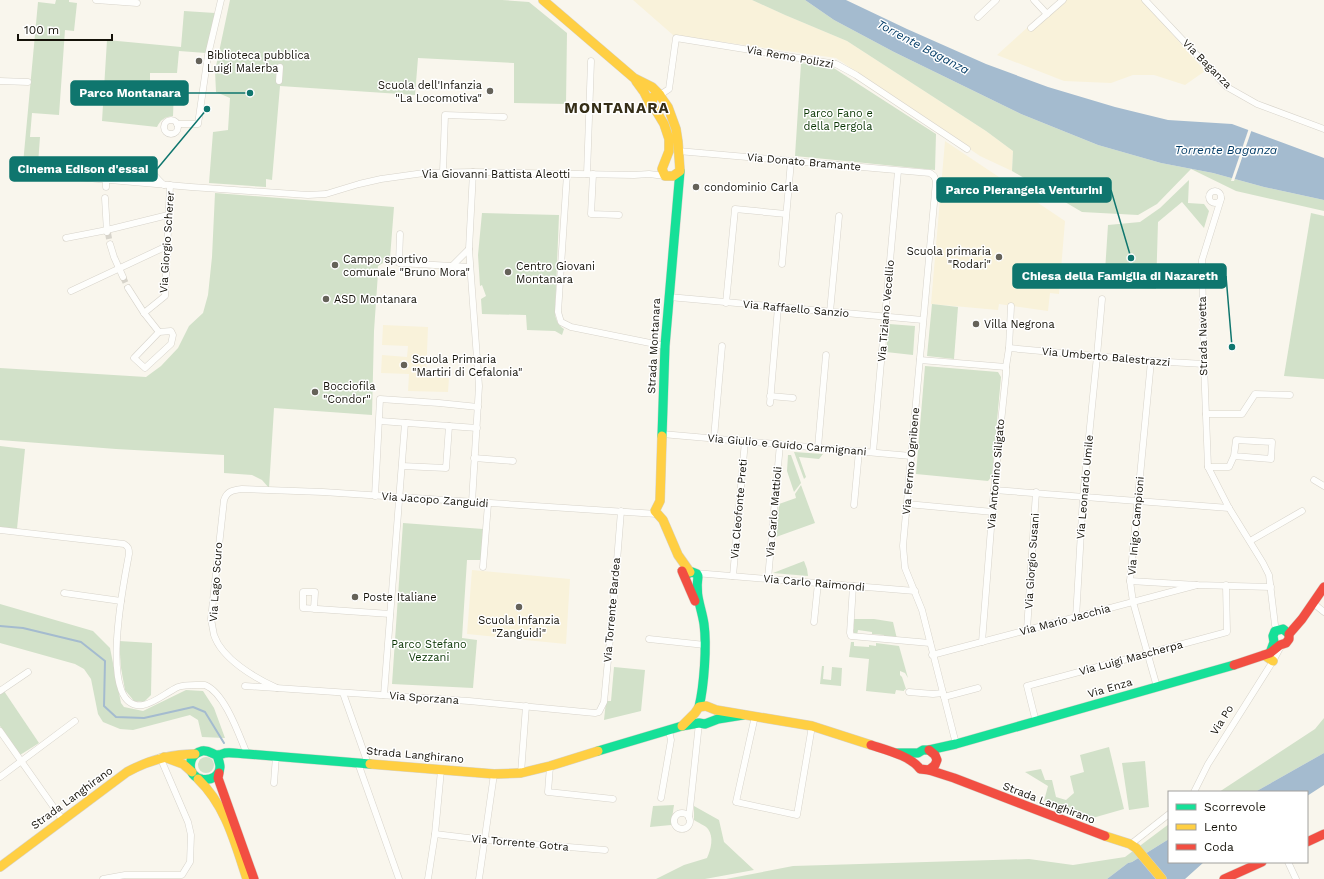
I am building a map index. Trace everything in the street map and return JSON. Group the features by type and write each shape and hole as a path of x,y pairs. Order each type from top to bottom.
{"street":[{"path":"96,0 137,3"},
{"path":"177,124 198,124 208,54 221,0"},
{"name":"Strada Montanara","path":"543,0 634,78 644,91 652,107 662,119 669,143 669,153 662,169 678,193"},
{"path":"978,16 996,0"},
{"path":"1034,0 1047,14"},
{"path":"1031,28 1063,0"},
{"name":"Via Baganza","path":"1145,0 1227,87 1257,104 1324,129"},
{"name":"Via Remo Polizzi","path":"660,95 669,88 676,38 836,64 856,75 967,149"},
{"path":"591,61 591,214 619,214"},
{"path":"279,81 280,67"},
{"name":"Strada Montanara","path":"634,78 649,86 660,95 667,105 676,128 678,141 680,181 665,346 660,510 678,555 681,569 692,578 703,619 705,645 702,709"},
{"path":"0,81 28,82"},
{"path":"652,107 651,102 653,97 660,95"},
{"path":"443,172 445,115 504,117"},
{"name":"Via Donato Bramante","path":"678,151 930,173"},
{"path":"782,264 791,161"},
{"path":"650,174 663,164"},
{"path":"141,183 135,179 133,175 133,170 137,165 143,165 167,185"},
{"name":"Via Tiziano Vecellio","path":"873,452 898,170"},
{"path":"667,177 674,176 680,171"},
{"name":"Via Giovanni Battista Aleotti","path":"52,175 167,185 320,195 381,179 443,172 650,174 667,177"},
{"path":"472,172 469,249 479,386 472,502"},
{"name":"Via Fermo Ognibene","path":"930,173 934,176 936,181 903,546 905,568 922,610 932,655 956,744"},
{"path":"567,174 558,312 561,322 570,327 665,346"},
{"path":"106,179 106,188"},
{"name":"Via Giorgio Scherer","path":"144,313 165,296 168,215 167,185"},
{"path":"1214,203 1221,199 1221,195 1215,190 1211,192 1209,198 1214,203 1217,212"},
{"path":"105,198 107,231"},
{"name":"Strada Navetta","path":"1221,199 1202,260 1208,467 1269,575 1275,625 1284,631"},
{"path":"726,303 735,209 786,214"},
{"path":"66,238 107,231 168,215"},
{"path":"830,312 839,216"},
{"path":"400,234 399,263 470,267"},
{"path":"110,244 123,278"},
{"path":"71,291 167,246"},
{"path":"452,266 469,249"},
{"path":"128,288 144,313 160,332"},
{"name":"Via Raffaello Sanzio","path":"669,297 923,320"},
{"name":"Via Leonardo Umile","path":"1076,618 1083,497 1102,299"},
{"name":"Via Antonino Siligato","path":"982,642 1011,306"},
{"path":"770,403 778,307"},
{"path":"171,331 173,335 171,344 145,368 134,358 160,332 171,331"},
{"path":"714,438 722,346"},
{"name":"Via Umberto Balestrazzi","path":"1008,348 1151,361 1204,364"},
{"path":"818,447 826,355"},
{"path":"920,360 1006,367"},
{"name":"Via Inigo Campioni","path":"1151,361 1130,581 1133,602 1157,687"},
{"path":"1206,414 1242,414 1255,394 1290,394"},
{"path":"770,396 793,398"},
{"path":"375,496 380,399 439,402 478,408"},
{"path":"380,421 477,428"},
{"path":"384,695 405,423"},
{"path":"402,466 446,468 449,426"},
{"name":"Via Giulio e Guido Carmignani","path":"662,434 911,456"},
{"path":"1208,467 1229,467 1234,456 1236,440 1272,442 1271,458 1234,456"},
{"name":"Via Cleofonte Preti","path":"733,576 745,441"},
{"name":"Via Carlo Mattioli","path":"768,579 780,444"},
{"path":"854,505 858,451"},
{"path":"474,458 513,461"},
{"path":"1314,480 1324,486"},
{"name":"Via Jacopo Zanguidi","path":"226,494 233,490 242,489 621,511 646,512 660,510"},
{"path":"994,490 1230,508"},
{"name":"Via Giorgio Susani","path":"1028,630 1036,492"},
{"name":"Via Lago Scuro","path":"226,494 224,500 211,619 214,634 218,644 226,655 261,680 277,688"},
{"path":"484,567 488,504"},
{"path":"907,504 993,512"},
{"name":"Via Torrente Bardea","path":"601,709 604,702 621,511"},
{"path":"1250,541 1302,511"},
{"path":"0,530 124,544 129,548 116,643 116,669 122,694 127,701 135,705 144,705 179,687 205,685 218,694 224,704 243,754 229,758 215,777 209,780 203,780 195,775 190,766 191,759 195,754"},
{"name":"Via Carlo Raimondi","path":"692,578 713,575 733,576 914,591"},
{"name":"Via Mario Jacchia","path":"1130,581 1271,587"},
{"path":"814,622 818,583"},
{"name":"Via Mario Jacchia","path":"932,655 1197,585"},
{"path":"853,586 850,633 853,636 930,643"},
{"name":"Via Luigi Mascherpa","path":"1036,722 1027,686 1227,632 1226,586"},
{"name":"Via Po","path":"1279,644 1273,633 1284,631 1302,619 1324,587"},
{"path":"64,594 121,601"},
{"path":"1313,603 1324,612"},
{"path":"314,609 390,614"},
{"name":"Via Po","path":"1194,791 1207,766 1269,657 1279,644 1288,641 1284,631"},
{"path":"649,639 705,645"},
{"name":"Via Enza","path":"929,750 956,744 1250,661 1269,657"},
{"path":"0,691 28,672"},
{"name":"Via Sporzana","path":"245,686 384,695 594,713 599,712 601,709"},
{"path":"909,692 943,695 978,688"},
{"path":"343,693 368,764"},
{"path":"521,773 526,706"},
{"path":"689,818 699,722 696,719 702,709 713,713 710,721"},
{"name":"Strada Langhirano","path":"682,726 702,709 812,726 894,753 916,763 920,769 929,770 954,778 1134,846"},
{"name":"Strada Langhirano","path":"0,867 118,778 138,765 161,757 181,753 195,754 199,751 208,750 217,755 243,754 276,756 494,774 521,773 550,766 682,726 699,722 705,724 718,718 743,715"},
{"path":"755,716 736,802 798,815 812,726"},
{"path":"0,777 75,721"},
{"path":"0,731 62,819"},
{"path":"661,798 671,740 669,731"},
{"name":"Via Enza","path":"937,760 956,744"},
{"name":"Strada Langhirano","path":"894,753 918,753 923,750 929,750 934,753 937,760 954,778"},
{"path":"916,763 918,753"},
{"path":"217,755 220,760 218,778 254,879"},
{"path":"274,783 276,756"},
{"path":"161,757 186,766 205,784 223,812 247,879"},
{"path":"103,879 125,875 182,875 190,862 190,835 188,822 161,757"},
{"path":"929,770 934,767 937,760"},
{"path":"358,763 399,879"},
{"path":"550,766 548,792 613,799"},
{"path":"428,879 435,834 441,770"},
{"path":"478,879 494,774"},
{"path":"1162,879 1134,846 1168,815"},
{"name":"Via Torrente Gotra","path":"435,834 485,840 605,850"},
{"path":"1308,842 1324,834"},
{"path":"1224,879 1260,863"},
{"path":"1288,863 1296,879"}],"shaded area":[{"path":"633,0 752,0 847,41 986,131 1013,151 1012,171 980,156 836,58 673,35"},
{"path":"1058,0 1142,0 1205,71 1185,85 1154,75 1133,75 1111,83 1064,81 997,55"},
{"name":"Scuola primaria \"Rodari\"","path":"945,141 1065,221 1059,294 1050,293 1048,311 999,304 998,310 931,304"},
{"name":"Scuola Primaria \"Martiri di Cefalonia\"","path":"383,325 428,327 426,377 449,378 448,392 408,391 409,374 381,373 382,355 407,357 408,346 382,345"},
{"name":"Scuola Infanzia \"Zanguidi\"","path":"472,570 570,579 566,644 467,634"}],"green space":[{"path":"56,0 69,0 69,2 77,3 74,31 65,30 59,115 32,113 30,137 40,137 38,164 23,164 38,2 55,4"},
{"path":"230,0 502,0 529,2 567,33 566,104 514,103 514,63 418,58 415,95 280,86 272,180 266,179 266,187 209,183 213,132 228,130 230,98 216,92 215,71"},
{"path":"752,0 805,0 834,20 894,52 1021,114 1098,145 1161,163 1213,173 1264,187 1324,200 1324,211 1236,191 1191,169 1157,204 1138,215 1082,212 1012,171 1013,151 986,131 847,41"},
{"path":"184,11 215,13 206,53 179,51 177,73 150,73 150,85 174,89 173,116 164,119 157,127 102,121 107,40 181,47"},
{"name":"Parco Fano e della Pergola","path":"801,63 832,67 936,134 935,170 795,156"},
{"path":"1189,180 1188,203 1204,204 1209,211 1204,228 1182,202 1158,222 1156,289 1104,287 1108,225 1140,222 1160,208"},
{"path":"215,193 394,207 390,258 383,258 383,263 378,266 377,273 372,415 274,408 269,488 262,480 252,475 224,473 224,455 116,449 0,440 0,368 146,377 161,366 178,348 189,326 203,313 208,295 212,257"},
{"path":"482,213 559,215 555,314 560,326 564,329 562,335 555,331 527,330 526,315 482,314 481,299 486,296 482,285 480,286 478,255"},
{"path":"1311,213 1324,216 1324,379 1284,376"},
{"path":"932,304 958,307 954,359 927,356"},
{"path":"889,324 915,326 913,355 886,352"},
{"path":"925,366 998,372 1001,377 992,476 988,481 916,474"},
{"path":"0,446 25,449 17,529 0,527"},
{"path":"794,452 823,454 819,459 799,457 806,477 804,479"},
{"path":"788,455 791,455 801,483 794,492 787,471"},
{"path":"801,485 815,523 776,537 779,504 796,498 795,494"},
{"name":"Parco Stefano Vezzani","path":"403,523 483,529 481,560 467,560 462,638 477,640 473,688 392,684"},
{"path":"804,561 808,576 773,573"},
{"path":"0,604 93,631 110,648 121,703 124,707 143,711 186,690 203,691 214,708 225,738 202,737 198,720 190,715 133,730 120,729 103,722 98,714 91,679 84,669 75,664 0,643"},
{"path":"854,619 874,619 893,622 897,639 858,630 857,635 852,630 854,629"},
{"path":"119,641 152,643 151,695 144,702 134,701 125,690 121,668"},
{"path":"851,642 854,642 854,646 869,647 869,645 876,646 876,643 899,646 908,678 905,673 900,671 900,675 906,689 904,691 896,690 895,694 866,691 869,659 849,657"},
{"path":"822,666 824,666 823,679 831,680 832,667 842,668 841,686 820,684"},
{"path":"614,667 645,670 641,711 604,720 606,701 611,701"},
{"path":"4,691 39,743 20,755 0,726 0,694"},
{"path":"1324,718 1324,753 1257,791 1221,791 1315,729"},
{"path":"1109,747 1124,809 1089,819 1044,801 1048,786 1025,772 1041,769 1045,780 1052,780 1056,797 1066,800 1074,793 1070,776 1084,772 1080,755"},
{"path":"203,757 209,757 214,762 212,771 209,773 203,773 198,768 198,762"},
{"path":"1145,761 1149,807 1129,810 1122,763"},
{"path":"674,805 671,825 650,827 653,806"},
{"path":"694,806 719,820 724,842 754,870 705,879 656,879 684,865 707,858 711,847 710,832 703,825 694,820"},
{"path":"1168,825 1168,840 1128,863 1107,879 726,879 793,866 1029,859 1073,865 1125,857"}],"water":[{"name":"Torrente Baganza","path":"805,0 846,0 986,64 1048,87 1115,107 1168,120 1232,124 1324,158 1324,200 1264,187 1213,173 1161,163 1098,145 1021,114 894,52 834,20"},
{"path":"1324,753 1324,785 1308,795 1308,791 1257,791"},
{"path":"1168,840 1168,863 1203,863 1185,879 1107,879 1128,863"}],"pier":[{"path":"1249,128 1252,129 1234,181 1231,181"}],"waterway":[{"path":"0,626 23,628 81,642 105,661 104,706 116,717 144,718 193,707 205,712 224,743"}],"tunnel":[{"path":"108,233 110,244"},
{"path":"123,277 128,288"}],"traffic: fast":[{"path":"662,436 665,346 680,171"},
{"path":"686,576 692,572 698,576 698,595 704,624 704,666 699,707"},
{"path":"1270,653 1274,642 1273,636 1275,631 1283,629 1289,634"},
{"path":"897,753 918,753 923,750 956,744 1234,665"},
{"path":"598,751 682,726 699,723 705,724 718,719 743,715"},
{"path":"217,755 220,767 218,773 214,777 203,779 197,778 193,774 190,768 191,761 197,753 204,751 208,751 216,755 233,753 370,764"}],"traffic: slow":[{"path":"543,0 634,78 652,87 660,95"},
{"path":"636,81 644,92 651,106"},
{"path":"658,95 668,107 676,129 680,171 673,176 665,176 662,169 669,151 669,139 664,124 652,104 653,97 658,95"},
{"path":"662,436 660,501 655,511 663,520 678,555 690,572"},
{"path":"1264,655 1273,661"},
{"path":"682,726 699,707 706,706 716,710 812,726 871,745"},
{"path":"370,764 494,774 521,773 550,766 598,751"},
{"path":"0,867 127,772 160,758 195,754"},
{"path":"164,757 183,764 192,772"},
{"path":"198,779 208,790 223,813 234,839 247,879"},
{"path":"1105,836 1130,844 1136,848 1162,879"}],"traffic: jam":[{"path":"682,571 695,601"},
{"path":"1234,665 1270,653 1280,645 1286,643 1289,639 1289,634 1302,619 1324,587"},
{"path":"871,745 891,751 911,760 920,769 929,770 954,778 1105,836"},
{"path":"929,750 935,755 937,760 935,765 929,770"},
{"path":"219,773 218,778 254,879"},
{"path":"1308,842 1324,834"},
{"path":"1224,879 1260,863"}],"place":[{"name":"Biblioteca pubblica Luigi Malerba","path":"199,61"},
{"name":"Scuola dell'Infanzia \"La Locomotiva\"","path":"490,91"},
{"name":"Parco Montanara","path":"250,93"},
{"name":"Cinema Edison d'essai","path":"207,109"},
{"name":"condominio Carla","path":"696,187"},
{"name":"Scuola primaria \"Rodari\"","path":"999,257"},
{"name":"Parco Pierangela Venturini","path":"1131,258"},
{"name":"Campo sportivo comunale \"Bruno Mora\"","path":"335,265"},
{"name":"Centro Giovani Montanara","path":"508,272"},
{"name":"ASD Montanara","path":"326,299"},
{"name":"Villa Negrona","path":"976,324"},
{"name":"Chiesa della Famiglia di Nazareth","path":"1232,347"},
{"name":"Scuola Primaria \"Martiri di Cefalonia\"","path":"404,365"},
{"name":"Bocciofila \"Condor\"","path":"315,392"},
{"name":"Poste Italiane","path":"355,597"},
{"name":"Scuola Infanzia \"Zanguidi\"","path":"519,607"}],"district":[{"name":"MONTANARA","path":"617,108"}]}
